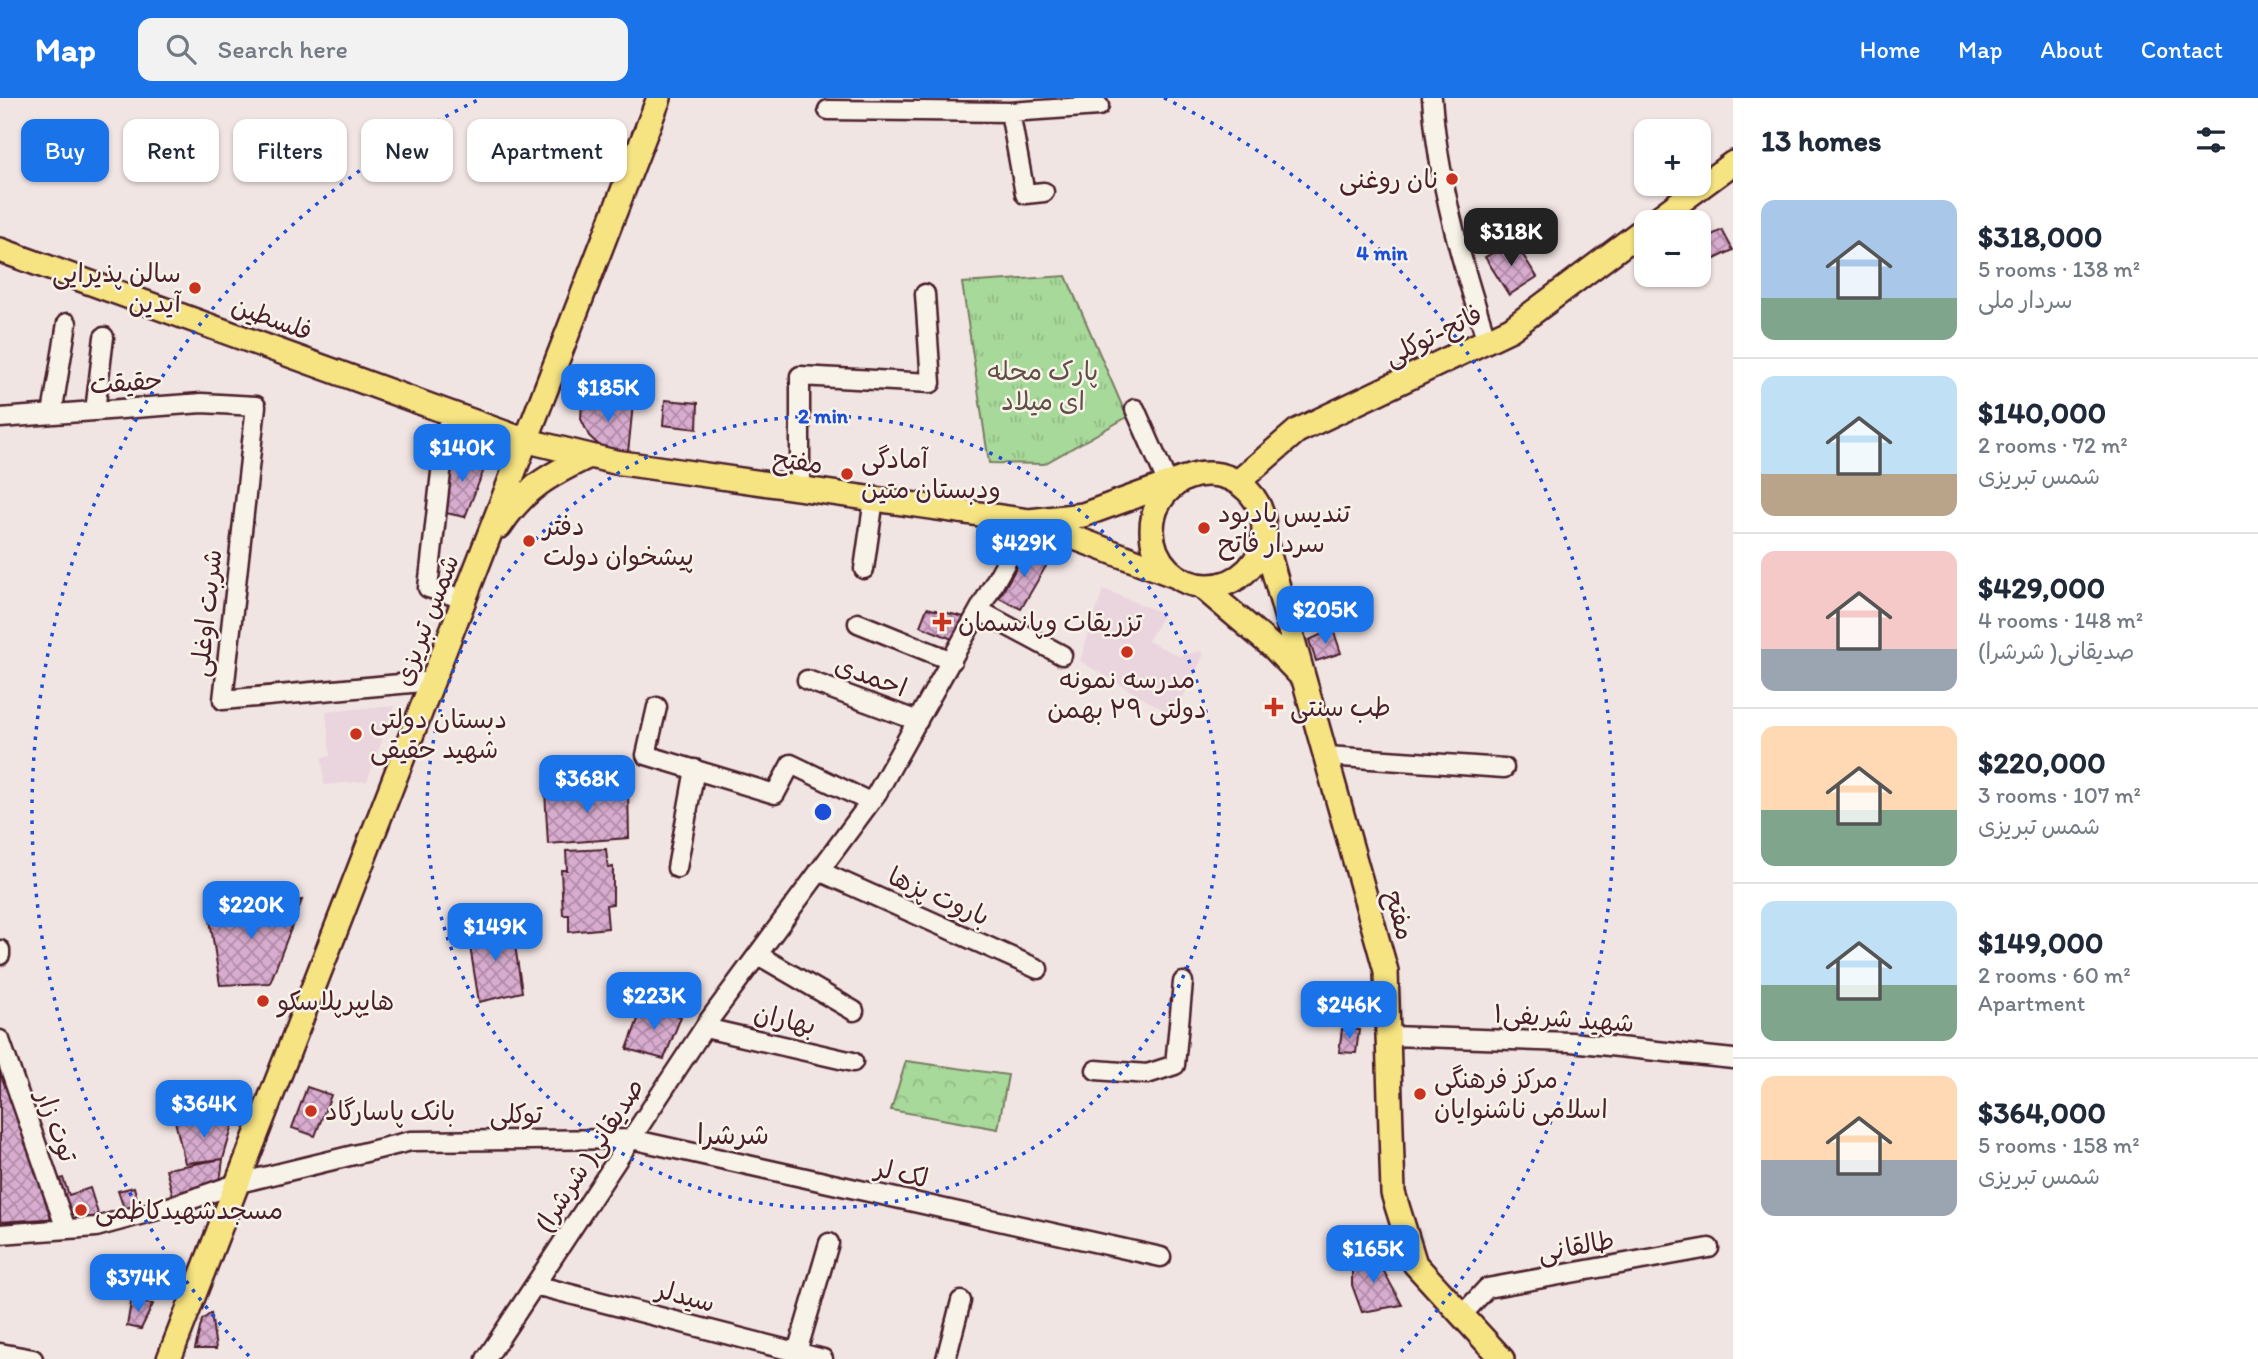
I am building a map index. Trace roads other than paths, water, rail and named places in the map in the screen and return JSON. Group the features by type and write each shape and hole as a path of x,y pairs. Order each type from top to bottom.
{"main road":[{"name":"شمس تبریزی","path":"169,1359 659,98"},
{"path":"1669,210 1733,163"},
{"name":"فاتح-توکلی","path":"1238,482 1297,431 1511,329 1634,237"},
{"name":"فلسطین","path":"0,250 524,440"},
{"name":"مفتح","path":"524,440 589,456 1029,521 1083,515 1177,482"},
{"path":"479,562 501,523 526,492 547,475 589,456"},
{"path":"1174,575 1161,561 1153,543 1152,523 1157,505 1177,482 1203,473 1221,475 1238,482 1259,506 1264,537 1305,680"},
{"path":"1029,521 1201,586 1219,585 1235,579 1254,561 1264,537"},
{"name":"مفتح","path":"1201,586 1274,648 1305,680 1386,971 1393,1194 1415,1264 1502,1359"}],"street":[{"path":"1432,98 1435,136 1451,220 1486,341"},
{"path":"828,110 971,105 1010,112 1099,106"},
{"path":"1010,112 1025,194 1044,192"},
{"path":"800,489 800,376 931,383 925,294"},
{"path":"52,414 67,323"},
{"path":"95,411 104,337"},
{"name":"حقیقت","path":"0,418 202,403 256,406"},
{"name":"شربت اوغلی","path":"256,406 223,700 433,681"},
{"path":"1135,409 1177,482"},
{"path":"446,428 428,588 464,599"},
{"path":"864,569 874,499"},
{"name":"(شرشرا )صدیقانی","path":"486,1359 705,1028 870,802 1029,521"},
{"path":"980,611 1062,655"},
{"path":"858,623 952,661"},
{"name":"احمدی","path":"807,680 918,721"},
{"path":"657,707 646,755 775,794 791,764 870,802"},
{"path":"1326,757 1504,768"},
{"path":"677,868 695,769"},
{"name":"باروت پزها","path":"819,871 1038,969"},
{"path":"758,955 854,1011"},
{"path":"1096,1070 1147,1074 1175,1065 1183,982"},
{"name":"بهاران","path":"705,1028 853,1062"},
{"name":"شهید شریفی۱","path":"1390,1036 1571,1042 1733,1059"},
{"name":"توت زار","path":"0,1041 66,1229"},
{"name":"توکلی","path":"0,1234 96,1227 157,1211 239,1183 411,1141 631,1139"},
{"name":"لک لر","path":"631,1139 1161,1257"},
{"path":"797,1352 829,1243"},
{"name":"طالقانی","path":"1462,1315 1487,1289 1709,1248"},
{"name":"سیدلر","path":"536,1285 823,1359"},
{"path":"946,1359 961,1301"},
{"path":"0,1353 33,1359"}],"place":[{"name":"نان روغنی","path":"1452,179"},
{"name":"سالن پذیرایی آیدین","path":"195,288"},
{"name":"آمادگی ودبستان متین","path":"847,474"},
{"name":"تندیس یادبود سردار فاتح","path":"1204,528"},
{"name":"دفتر پیشخوان دولت","path":"529,541"},
{"name":"تزریقات وپانسمان","path":"942,622"},
{"name":"مدرسه نمونه دولتی ۲۹ بهمن","path":"1127,652"},
{"name":"طب سنتی","path":"1274,707"},
{"name":"دبستان دولتی شهید حقیقی","path":"356,734"},
{"name":"هایپرپلاسکو","path":"263,1001"},
{"name":"مرکز فرهنگی اسلامی ناشنوایان","path":"1420,1094"},
{"name":"بانک پاسارگاد","path":"311,1111"},
{"name":"مسجدشهیدکاظمی","path":"81,1210"}],"district":[{"name":"شرشرا","path":"733,1134"}],"park label":[{"name":"پارک محله ای میلاد","path":"1043,386"}]}
